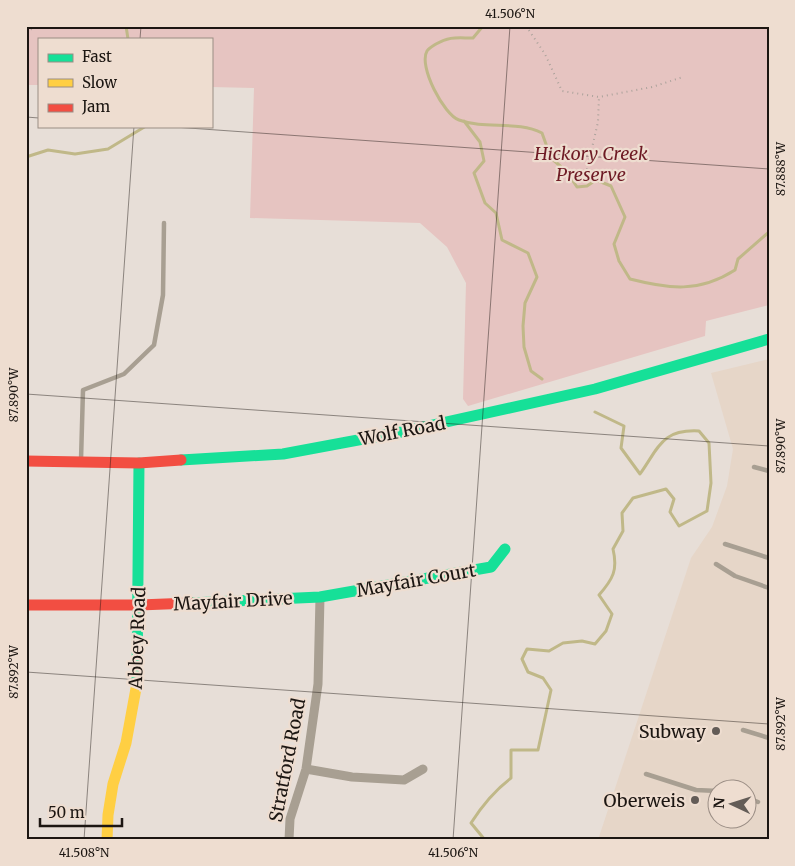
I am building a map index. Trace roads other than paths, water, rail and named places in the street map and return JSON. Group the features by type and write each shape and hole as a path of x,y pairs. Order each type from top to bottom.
{"street":[{"name":"Wolf Road","path":"26,461 139,463 283,454 400,432 595,389 769,339"},
{"name":"Abbey Road","path":"107,840 108,815 113,784 126,743 138,680 139,463"},
{"name":"Mayfair Court","path":"320,597 490,567 505,549"},
{"name":"Mayfair Drive","path":"26,604 139,605 320,597"},
{"name":"Stratford Road","path":"289,840 290,818 306,768 318,684 320,597"},
{"path":"306,768 352,777 404,780 423,770"}],"lane":[{"path":"81,462 83,390 124,374 154,345 163,295 164,223"},
{"path":"754,467 769,471"},
{"path":"726,544 769,558"},
{"path":"716,564 735,576 769,588"},
{"path":"743,730 769,738"},
{"path":"646,774 696,790 708,791"}],"waterway":[{"path":"126,26 128,38"},
{"path":"483,26 473,38 445,40 427,51 425,58 426,67 429,78 440,100 446,109 459,120 469,123 522,127 542,133 551,158 567,172 577,187 587,186 596,180 611,186 625,217 614,244 619,261 630,279 671,287 696,286 709,283 735,270 738,259 769,232"},
{"path":"464,121 480,142 484,161 474,173 485,203 496,213 502,240 528,253 537,277 525,303 524,347 531,371 542,379"},
{"path":"26,157 48,150 75,154 108,149 143,128"},
{"path":"485,840 471,823 489,798 511,778 511,750 538,750 551,690 543,678 528,672 522,659 527,649 549,651 563,643 582,641 595,644 606,631 612,614 599,595 613,574 615,563 613,549 623,531 622,513 633,498 666,489 674,499 670,512 679,526 707,511 711,483 709,443 699,431 687,431 669,437 657,448 640,474 621,448 624,426 595,412"}],"place":[{"name":"Subway","path":"716,731"},
{"name":"Oberweis","path":"695,800"}],"park label":[{"name":"Hickory Creek Preserve","path":"591,163"}]}
